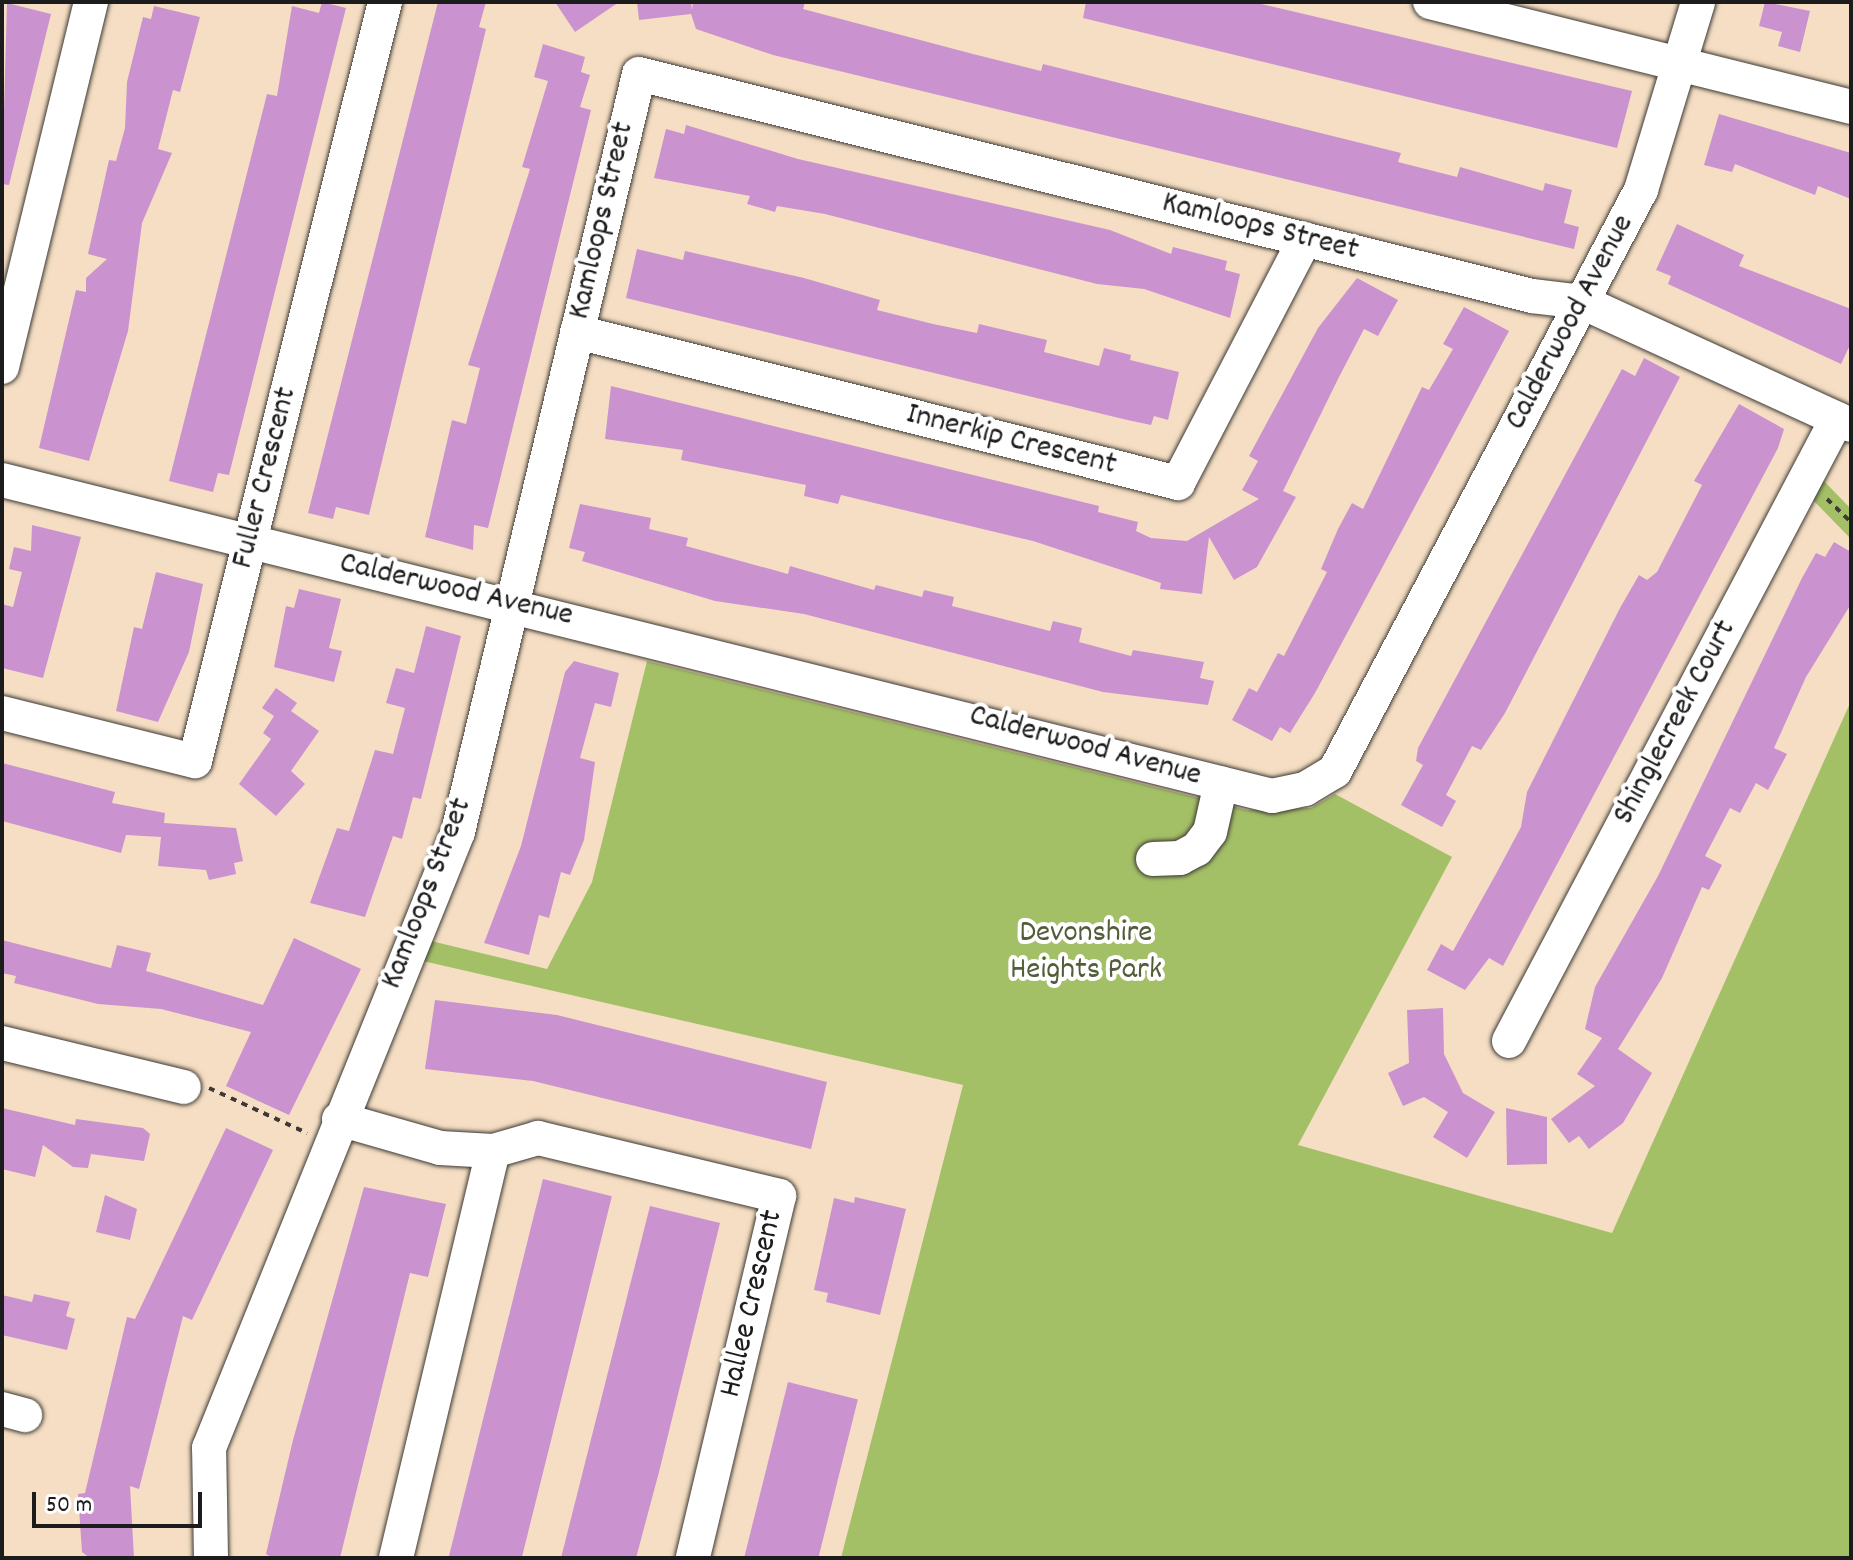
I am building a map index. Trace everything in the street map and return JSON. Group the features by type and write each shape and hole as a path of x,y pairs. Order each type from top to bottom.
{"street":[{"path":"2,367 91,2"},
{"name":"Fuller Crescent","path":"2,713 195,761 385,2"},
{"path":"1430,2 1851,107"},
{"name":"Calderwood Avenue","path":"2,480 512,604 1272,796 1335,771 1641,190 1683,65 1698,2"},
{"name":"Kamloops Street","path":"211,1558 209,1448 339,1119 458,832 639,74 1305,239 1582,302 1844,422"},
{"name":"Innerkip Crescent","path":"577,332 1178,483 1305,239"},
{"name":"Shinglecreek Court","path":"1509,1041 1844,422"},
{"path":"1153,859 1197,849 1210,832 1221,783"},
{"path":"2,1043 192,1086"},
{"name":"Hallee Crescent","path":"339,1119 440,1148 493,1151 538,1138 779,1196 693,1558"},
{"path":"396,1558 493,1151"}],"path":[{"path":"1816,489 1851,522"},
{"path":"192,1086 308,1134"}],"green space":[{"path":"1822,479 1851,509 1851,539 1811,498"},
{"name":"Devonshire Heights Park","path":"647,661 1247,810 1311,808 1335,794 1452,857 1298,1145 1612,1233 1851,701 1851,1558 841,1558 963,1085 423,961 431,941 547,969 592,882"}],"building":[{"path":"322,2 346,8 229,475 218,473 213,492 169,481 267,94 277,96 292,6 319,13"},
{"path":"438,2 486,2 479,27 486,29 369,515 336,507 333,519 308,513"},
{"path":"555,2 619,2 575,32"},
{"path":"637,2 691,2 692,10 693,2 805,2 803,9 973,54 1041,71 1043,64 1401,153 1398,162 1457,177 1460,167 1543,191 1545,183 1572,190 1564,223 1579,227 1574,249 773,55 696,29 691,14 639,20"},
{"path":"1086,2 1257,3 1632,91 1617,148 1083,18"},
{"path":"1765,2 1810,11 1800,52 1778,46 1782,32 1759,26"},
{"path":"7,3 51,14 9,185 2,184"},
{"path":"154,6 200,17 180,92 173,90 158,149 172,153 142,223 128,331 89,461 39,448 76,290 86,292 86,278 107,259 88,254 109,160 116,161 125,128 127,82 143,17 151,19"},
{"path":"543,44 585,57 581,72 590,75 580,107 591,110 488,528 474,525 473,550 425,537 452,420 466,424 480,368 468,365 530,169 522,167 548,81 534,77"},
{"path":"1719,114 1851,153 1851,199 1818,186 1815,195 1735,164 1732,172 1704,165"},
{"path":"686,125 798,159 1110,230 1171,254 1173,247 1227,261 1225,270 1240,274 1230,318 1144,289 1097,284 825,214 777,206 775,212 747,204 750,196 654,178 666,129 684,134"},
{"path":"1677,224 1744,255 1739,266 1851,309 1851,343 1841,364 1668,284 1671,276 1656,270"},
{"path":"637,249 683,260 685,251 804,278 880,300 877,310 977,333 979,324 1047,340 1044,352 1099,366 1104,348 1131,355 1130,360 1179,372 1168,420 1154,416 1151,425 1123,419 626,298"},
{"path":"1357,278 1398,300 1378,336 1364,329 1283,491 1296,497 1257,567 1234,580 1209,537 1202,594 1160,589 1161,583 1033,541 841,495 838,504 804,496 806,485 681,460 683,450 605,439 611,386 1099,506 1098,512 1138,522 1136,531 1151,538 1187,541 1259,499 1242,490 1258,461 1249,456 1318,328"},
{"path":"1464,307 1509,331 1315,693 1290,733 1280,727 1272,741 1232,720 1249,688 1257,692 1278,653 1284,656 1327,572 1321,569 1338,529 1352,503 1363,509 1422,387 1429,390 1453,349 1443,344"},
{"path":"1644,358 1680,377 1505,713 1481,750 1472,746 1446,795 1456,801 1442,827 1401,805 1423,765 1416,761 1418,748 1622,369 1635,376"},
{"path":"1739,404 1784,429 1778,448 1503,966 1489,958 1465,990 1427,970 1441,944 1453,951 1497,872 1521,827 1527,792 1620,608 1639,575 1647,580 1657,572 1702,485 1694,481"},
{"path":"580,504 651,518 649,529 688,538 686,546 788,574 790,566 874,590 876,585 922,597 924,590 954,597 952,606 1050,631 1053,621 1082,628 1079,642 1131,656 1133,650 1204,662 1200,678 1214,681 1208,705 1103,692 804,614 715,601 582,561 585,552 569,548"},
{"path":"32,525 81,537 43,678 2,668 2,604 13,607 22,572 9,569 14,547 31,551"},
{"path":"1834,542 1851,552 1851,604 1806,677 1774,748 1787,754 1768,790 1756,783 1740,813 1730,808 1705,856 1722,865 1709,890 1702,887 1662,978 1618,1049 1652,1073 1623,1123 1589,1149 1579,1136 1569,1143 1551,1119 1595,1086 1577,1074 1602,1038 1585,1029 1595,987 1658,876 1802,578 1816,553 1825,557"},
{"path":"156,572 203,584 189,652 158,722 116,711 134,627 142,629"},
{"path":"299,589 341,599 329,648 342,651 334,682 274,667 286,606 294,608"},
{"path":"426,626 461,636 421,799 413,797 402,839 393,836 365,917 310,903 337,828 349,831 375,750 393,754 405,708 386,703 396,668 414,673"},
{"path":"574,661 619,673 611,707 595,703 580,758 595,762 584,840 570,875 561,872 549,918 539,915 529,955 484,943 521,846 565,672"},
{"path":"276,688 297,703 291,711 319,731 291,771 305,784 276,816 239,784 271,739 263,733 274,716 262,708"},
{"path":"2,763 115,792 112,803 165,813 164,823 236,828 243,861 234,863 236,874 209,880 206,870 158,866 161,837 126,835 121,853 2,821"},
{"path":"294,938 361,969 289,1115 226,1086 251,1032 161,1009 98,1004 14,983 16,976 2,973 2,940 111,968 117,945 151,953 146,971 263,1005"},
{"path":"435,1000 557,1015 827,1082 811,1149 533,1081 425,1069"},
{"path":"1443,1008 1444,1054 1463,1093 1495,1112 1467,1158 1433,1137 1448,1112 1424,1097 1403,1106 1388,1073 1409,1063 1407,1010"},
{"path":"2,1108 75,1125 76,1119 143,1128 150,1134 144,1161 91,1154 88,1168 73,1167 43,1145 35,1177 2,1169"},
{"path":"1506,1108 1547,1117 1547,1164 1507,1165"},
{"path":"226,1128 273,1150 192,1320 183,1316 139,1489 130,1486 134,1558 90,1558 82,1552 78,1494 85,1493 127,1317 135,1319"},
{"path":"543,1179 612,1196 522,1558 449,1558"},
{"path":"364,1187 446,1204 428,1277 410,1273 340,1558 273,1558 266,1554 293,1440"},
{"path":"105,1195 137,1209 130,1240 96,1232"},
{"path":"855,1197 906,1209 880,1315 826,1302 828,1293 814,1290 834,1198 854,1203"},
{"path":"650,1206 720,1223 659,1472 636,1558 561,1558"},
{"path":"34,1294 70,1302 66,1316 75,1319 67,1350 2,1335 2,1295 32,1302"},
{"path":"788,1382 858,1399 818,1558 744,1558"}]}
